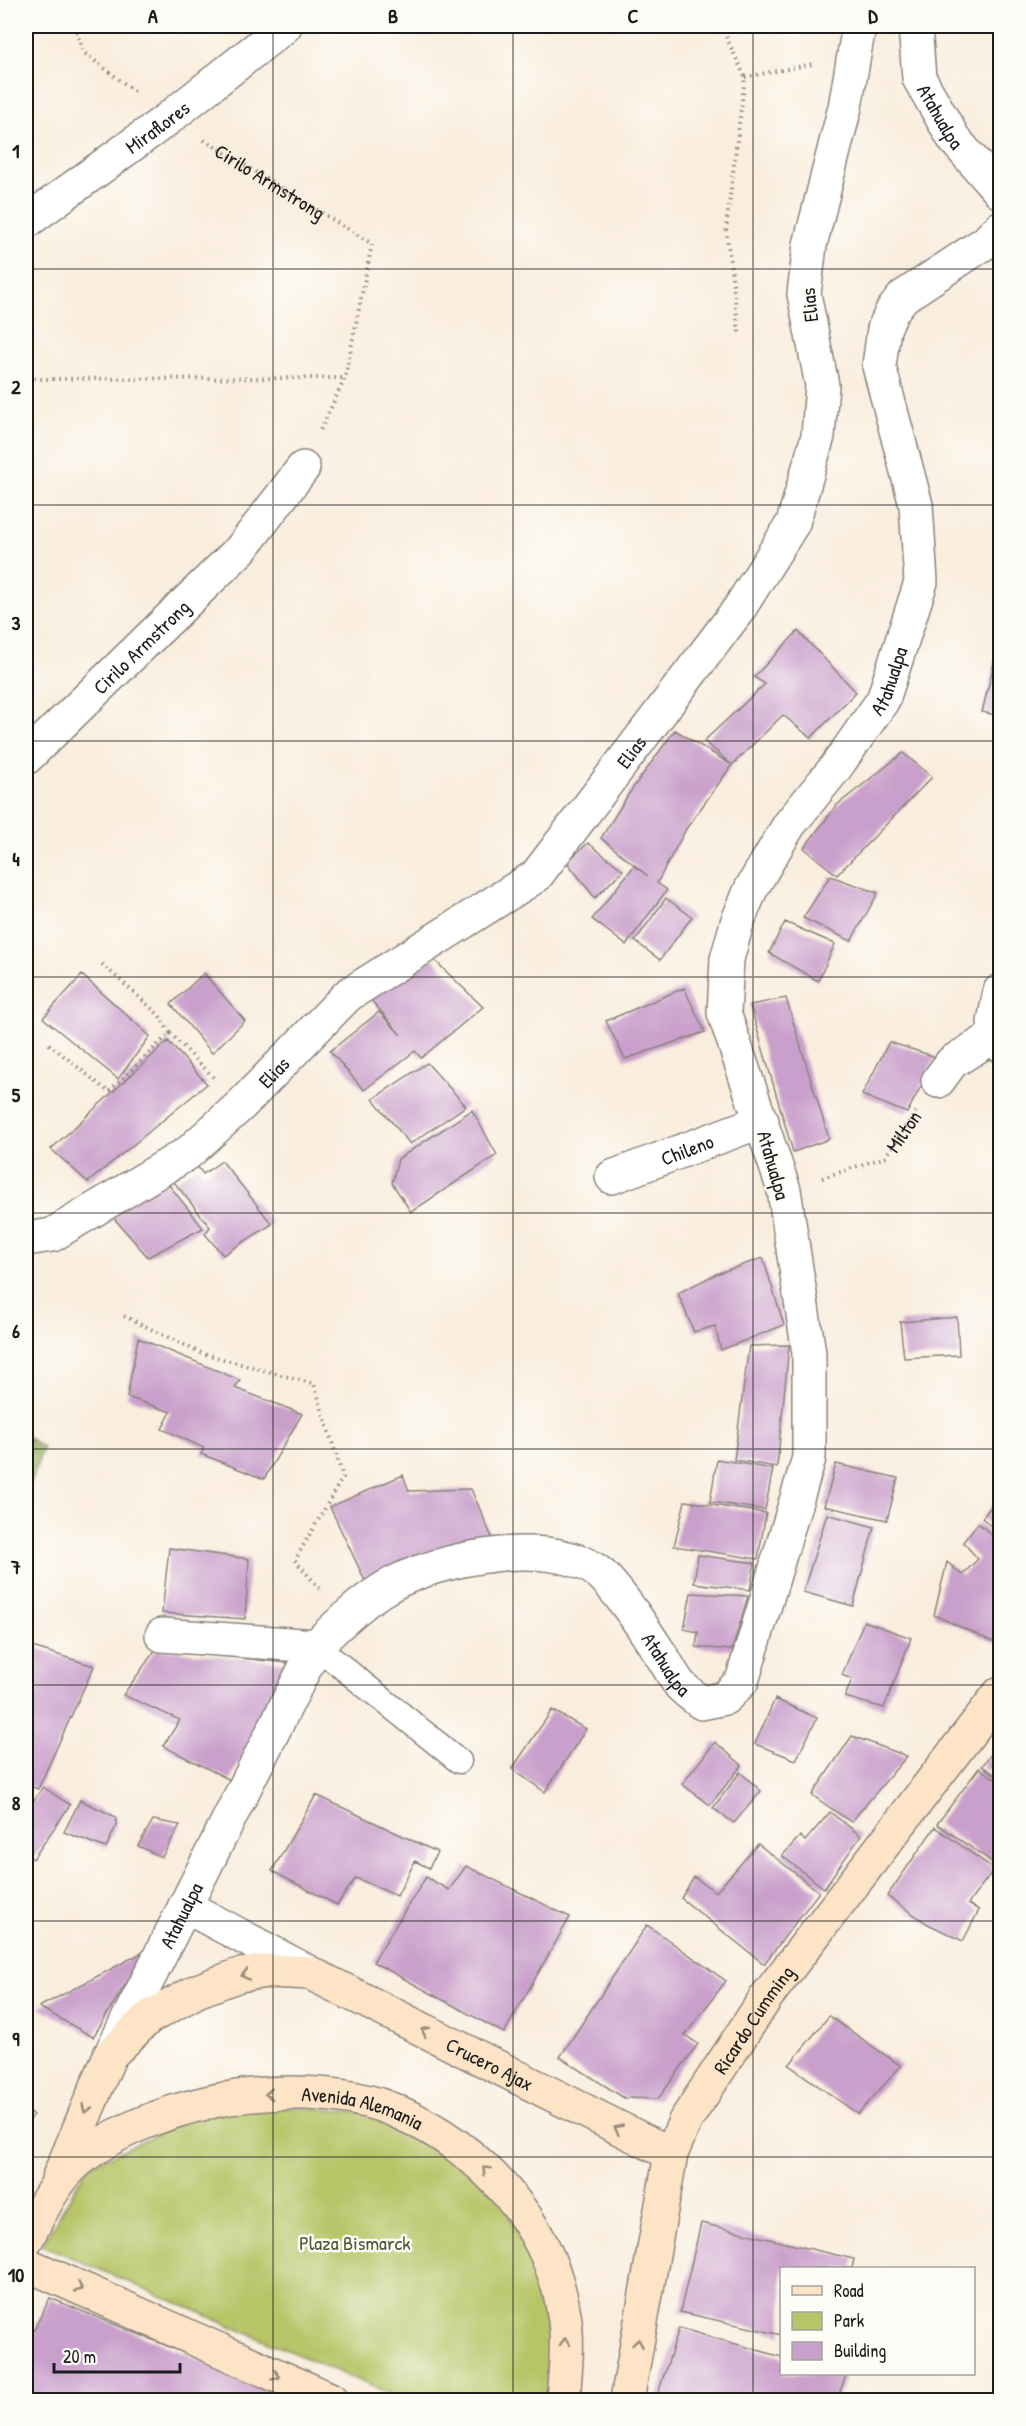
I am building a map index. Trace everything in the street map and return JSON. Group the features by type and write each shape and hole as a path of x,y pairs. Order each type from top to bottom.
{"main road":[{"name":"Ricardo Cumming","path":"627,2400 670,2154 685,2121 767,1996 1000,1693"},
{"name":"Crucero Ajax","path":"110,2055 148,2018 197,1991 239,1975 269,1971 310,1972 670,2154"},
{"name":"Atahualpa","path":"55,2188 69,2147 110,2055"},
{"name":"Avenida Alemania","path":"26,2240 55,2188 75,2164 129,2128 181,2108 237,2096 291,2092 340,2097 397,2111 445,2137 484,2167 537,2235 556,2280 564,2316 566,2366 563,2400"},
{"path":"26,2264 323,2399"}],"street":[{"name":"Miraflores","path":"26,222 169,118 285,26"},
{"name":"Elias","path":"26,1239 52,1235 188,1153 242,1104 348,995 536,876 739,609 793,523 818,436 822,385 804,294 810,245 845,108 859,26"},
{"name":"Atahualpa","path":"915,26 919,78 954,139 1000,192"},
{"name":"Atahualpa","path":"110,2055 316,1646 346,1618 386,1587 441,1565 496,1554 541,1553 577,1559 604,1577 645,1631 681,1686 702,1703 725,1698 742,1681 809,1458 809,1353 784,1190 724,1013 727,959 736,922 751,888 789,825 883,700 921,582 916,505 879,366 879,347 884,329 892,311 903,297 986,242 1000,228"},
{"name":"Cirilo Armstrong","path":"26,758 241,549 303,468"},
{"path":"938,1081 952,1062 998,1040 995,1010 1000,991"},
{"name":"Chileno","path":"612,1177 762,1121"},
{"path":"162,1635 316,1646"},
{"name":"Crucero Ajax","path":"185,1906 310,1972"}],"lane":[{"path":"316,1646 459,1761"}],"path":[{"name":"Cirilo Armstrong","path":"75,26 83,52 169,118 372,244 345,378 303,468"},
{"path":"721,26 745,77 726,228 739,333"},
{"path":"745,77 820,63"},
{"path":"26,372 31,379 345,378"},
{"path":"102,964 159,1015 170,1033 242,1104"},
{"path":"49,1044 109,1092 170,1033"},
{"name":"Milton","path":"784,1190 885,1157 938,1081"},
{"path":"124,1316 201,1353 314,1384 343,1477 295,1560 346,1618"}],"green space":[{"path":"26,1436 43,1448 26,1497"},
{"name":"Plaza Bismarck","path":"227,2102 375,2113 437,2140 503,2202 529,2259 547,2306 554,2369 546,2400 404,2400 42,2245 88,2166"}],"building":[{"path":"798,631 856,692 811,738 783,715 732,765 704,741 765,684 754,677"},
{"path":"1000,639 1000,716 982,712"},
{"path":"675,730 732,765 686,829 657,883 667,890 626,945 592,919 634,866 648,876 601,838 630,792"},
{"path":"903,753 932,777 837,875 804,848 837,805"},
{"path":"588,843 623,870 595,898 567,862"},
{"path":"830,876 878,893 851,941 803,918"},
{"path":"666,898 692,917 660,960 635,941"},
{"path":"785,922 835,944 818,981 769,953"},
{"path":"425,951 483,1007 421,1058 415,1051 364,1090 330,1051 379,1012 401,1035 365,993"},
{"path":"204,973 245,1021 212,1053 171,1004"},
{"path":"82,975 150,1036 118,1079 43,1018"},
{"path":"684,988 705,1032 625,1059 606,1021"},
{"path":"786,998 829,1139 793,1152 750,1005"},
{"path":"168,1041 207,1084 88,1182 51,1149"},
{"path":"889,1042 936,1057 907,1113 862,1095"},
{"path":"427,1063 466,1106 410,1144 373,1099"},
{"path":"472,1110 497,1155 411,1212 392,1183 398,1159"},
{"path":"222,1161 272,1224 223,1255 205,1234 210,1227 174,1182 197,1166 203,1174"},
{"path":"162,1176 203,1228 148,1257 112,1216"},
{"path":"763,1258 784,1325 721,1350 715,1326 694,1332 678,1293 716,1274"},
{"path":"957,1317 959,1355 904,1358 900,1322"},
{"path":"138,1338 240,1380 235,1388 302,1414 264,1479 201,1454 204,1448 162,1429 171,1412 127,1397"},
{"path":"789,1345 777,1467 734,1460 749,1346"},
{"path":"717,1459 773,1469 765,1510 710,1502"},
{"path":"836,1464 898,1478 887,1520 824,1506"},
{"path":"403,1475 409,1491 471,1489 494,1542 422,1554 370,1591 330,1507"},
{"path":"996,1500 1000,1503 1000,1534 982,1518"},
{"path":"685,1501 766,1513 758,1559 674,1546"},
{"path":"827,1514 874,1527 853,1606 803,1592"},
{"path":"978,1523 1000,1542 1000,1645 934,1615 947,1562 962,1575 978,1559 963,1542"},
{"path":"169,1548 249,1559 245,1619 162,1613"},
{"path":"698,1555 755,1563 750,1590 694,1583"},
{"path":"691,1593 748,1596 732,1650 696,1647 698,1632 684,1629"},
{"path":"864,1621 911,1638 884,1708 845,1697 852,1679 842,1675"},
{"path":"26,1645 94,1666 38,1789 26,1785"},
{"path":"156,1649 288,1663 230,1780 163,1746 180,1720 123,1695"},
{"path":"775,1699 817,1718 796,1760 755,1744"},
{"path":"552,1710 586,1729 545,1792 512,1769"},
{"path":"852,1736 907,1756 851,1822 812,1795"},
{"path":"715,1742 742,1765 710,1805 682,1784"},
{"path":"1000,1743 1000,1778 982,1766"},
{"path":"979,1768 1000,1782 1000,1867 937,1824"},
{"path":"740,1772 761,1791 734,1823 713,1808"},
{"path":"43,1787 70,1805 33,1859 26,1853 26,1812"},
{"path":"316,1795 437,1852 429,1868 415,1861 397,1896 356,1878 337,1905 272,1871"},
{"path":"80,1800 116,1817 116,1826 106,1848 64,1832"},
{"path":"830,1812 861,1836 824,1888 782,1856 800,1836 805,1841"},
{"path":"153,1820 180,1825 162,1857 138,1846"},
{"path":"935,1827 994,1869 968,1904 979,1910 963,1941 928,1924 887,1896"},
{"path":"758,1844 819,1892 764,1964 681,1898 694,1877 716,1892"},
{"path":"466,1866 570,1917 504,2033 373,1962 426,1877 449,1890"},
{"path":"647,1925 726,1981 685,2035 698,2044 658,2099 624,2098 560,2057"},
{"path":"147,1950 93,2037 39,2007"},
{"path":"829,2016 901,2066 858,2114 789,2065"},
{"path":"26,2110 33,2115 26,2127"},
{"path":"701,2223 854,2259 852,2267 780,2267 780,2335 680,2312"},
{"path":"50,2298 294,2398 293,2400 26,2400 26,2345"},
{"path":"679,2328 780,2356 780,2375 846,2375 837,2400 656,2400"}]}
